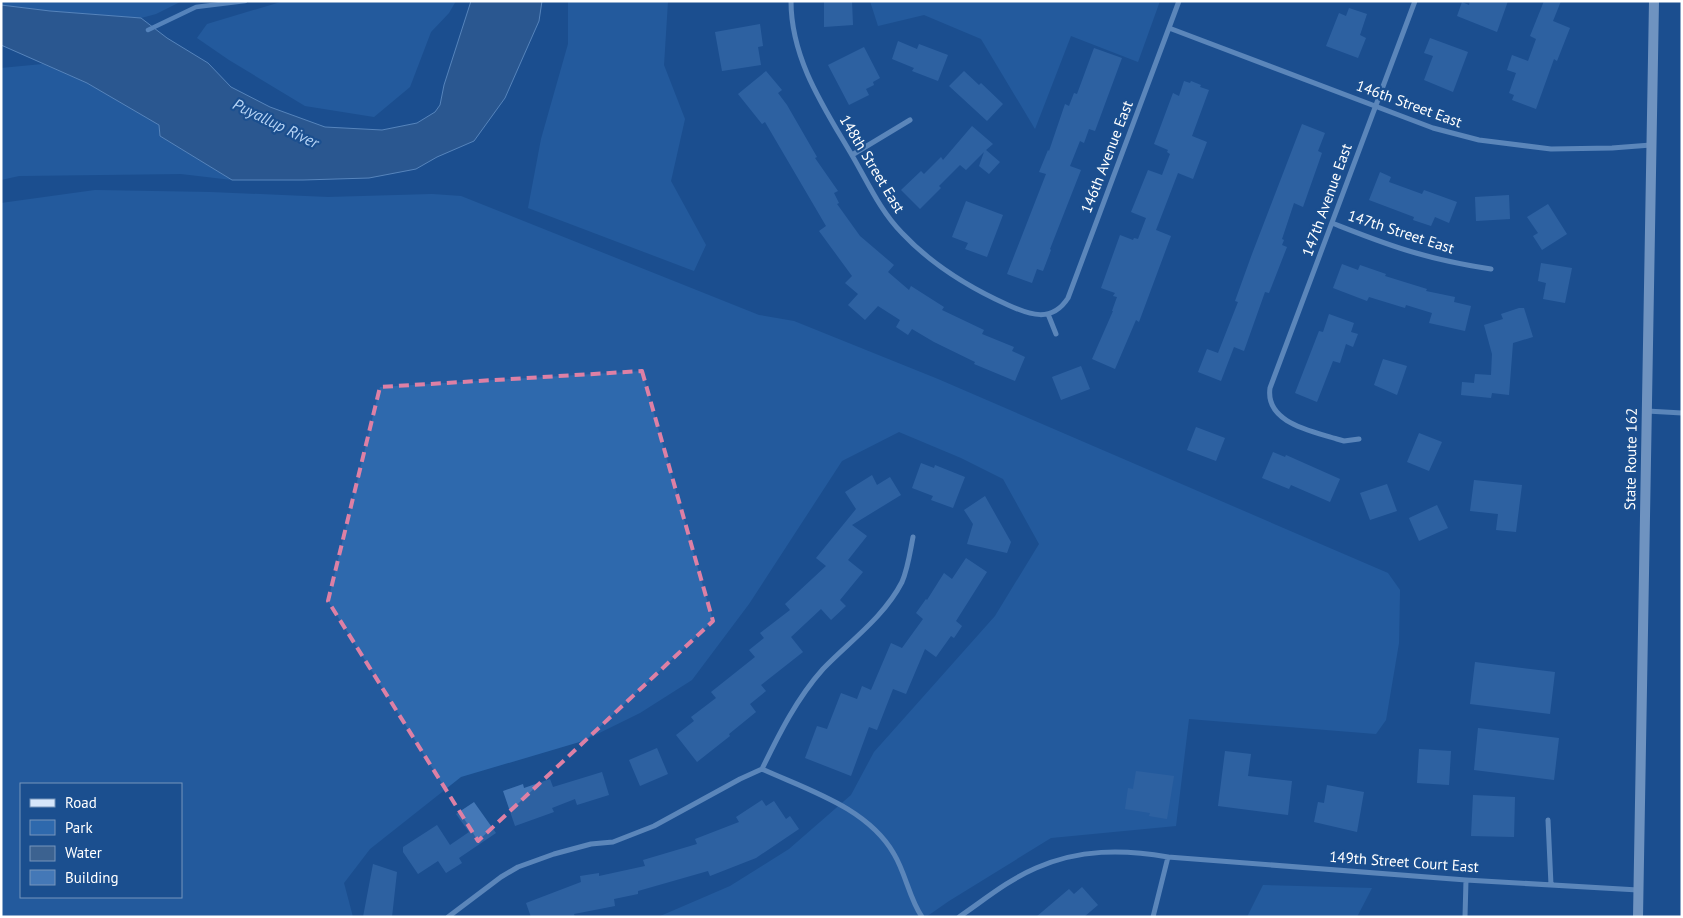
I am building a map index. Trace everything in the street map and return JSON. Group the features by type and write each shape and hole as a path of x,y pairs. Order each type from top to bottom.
{"main road":[{"name":"State Route 162","path":"1638,917 1654,1"}],"street":[{"name":"148th Street East","path":"790,1 796,43 818,99 881,207 901,232 950,274 984,294 1032,314 1048,314"},
{"name":"146th Avenue East","path":"1048,314 1063,305 1068,298 1179,1"},
{"name":"147th Avenue East","path":"1359,439 1337,440 1282,418 1274,408 1269,396 1270,388 1415,1"},
{"name":"146th Street East","path":"1169,28 1441,130 1472,139 1552,149 1651,145"},
{"path":"852,155 910,120"},
{"name":"147th Street East","path":"1332,223 1386,244 1416,253 1491,270"},
{"path":"1048,314 1056,334"},
{"path":"1647,411 1682,413"},
{"path":"448,917 501,876 554,854 591,844 613,842 654,826 762,769 778,735 809,687 823,670 883,610 894,595 902,580 913,537"},
{"path":"762,769 851,811 884,838 895,855 905,876 916,908 922,917"},
{"path":"1548,820 1551,885"},
{"path":"958,917 1011,882 1037,868 1078,854 1118,852 1168,857 1153,917"},
{"name":"149th Street Court East","path":"1168,857 1466,880 1638,890"},
{"path":"1465,917 1466,880"}],"highlighted area":[{"path":"642,371 713,621 478,841 328,601 380,387"}],"green space":[{"path":"1,1 182,1 156,14 141,18 50,11 1,5"},
{"path":"284,1 456,1 449,13 431,32 410,87 374,117 305,106 229,60 197,38 207,24"},
{"path":"568,1 668,1 664,65 685,119 671,181 706,245 694,271 528,208 541,139 568,44"},
{"path":"870,1 1160,1 1138,62 1071,36 1035,129 981,39 924,15 878,26"},
{"path":"43,64 87,83 159,125 160,136 232,180 181,174 19,176 1,180 1,68"},
{"path":"95,190 328,197 432,194 461,196 759,315 794,321 938,379 1388,573 1400,590 1399,643 1386,720 1376,734 1189,719 1176,826 1051,838 926,917 658,917 730,886 789,849 851,795 874,752 995,616 1039,544 1003,479 961,458 899,432 842,461 749,604 692,680 640,713 583,741 461,777 370,849 344,883 353,917 1,917 1,203"},
{"path":"1263,885 1372,888 1357,917 1247,917"}],"water":[{"name":"Puyallup River","path":"471,1 542,1 539,21 505,98 474,141 437,157 416,169 369,178 232,180 160,136 159,125 87,83 1,45 1,5 141,18 167,38 208,63 231,87 270,107 325,127 382,130 417,123 435,112 440,105 444,85"}],"building":[{"path":"824,1 852,1 853,25 824,27"},
{"path":"1470,1 1508,1 1497,32 1457,16 1462,2 1469,5"},
{"path":"1544,1 1561,1 1553,21 1570,28 1557,61 1554,59 1536,109 1512,100 1514,95 1509,93 1516,73 1507,70 1512,55 1528,61 1536,39 1530,36"},
{"path":"1349,8 1367,14 1360,35 1366,38 1358,58 1326,46 1339,13 1346,16"},
{"path":"760,24 763,46 758,47 761,65 722,71 715,32"},
{"path":"1430,38 1468,52 1453,92 1424,80 1433,56 1424,53"},
{"path":"898,41 917,49 919,44 948,55 938,81 912,71 914,68 892,59"},
{"path":"864,47 880,78 873,82 874,85 866,89 869,95 849,105 828,65"},
{"path":"1094,48 1122,58 1095,131 1089,129 1084,143 1080,141 1070,166 1081,170 1043,271 1037,269 1032,283 1007,274 1046,174 1039,172 1049,151 1065,104 1069,106 1074,93 1077,94"},
{"path":"766,71 782,90 778,93 817,157 815,158 838,191 834,193 839,203 837,204 860,236 894,265 888,272 909,290 911,286 944,307 942,310 984,330 982,334 1014,347 1012,351 1025,357 1015,381 974,364 975,362 912,329 908,335 896,327 900,320 878,306 865,320 848,305 858,294 845,283 852,276 819,231 826,226 765,122 762,124 738,94"},
{"path":"964,71 979,85 981,83 1003,104 987,121 949,86"},
{"path":"1184,81 1190,83 1191,81 1209,90 1192,136 1207,142 1193,179 1178,173 1156,230 1171,236 1139,322 1136,320 1115,369 1092,359 1113,311 1117,297 1113,296 1115,293 1101,288 1120,235 1133,240 1134,238 1138,239 1146,218 1131,212 1148,170 1162,175 1170,154 1167,152 1168,150 1154,144 1173,93 1179,96"},
{"path":"1302,124 1325,133 1318,151 1322,153 1303,207 1294,203 1282,239 1284,240 1282,245 1287,247 1269,293 1265,292 1244,351 1234,347 1221,381 1198,372 1207,349 1218,353 1238,302 1235,301 1252,254"},
{"path":"972,126 993,144 986,150 1000,162 989,174 979,166 984,152 966,170 960,165 920,209 901,190 921,171 924,174 941,157 943,160"},
{"path":"1380,172 1391,177 1389,182 1422,194 1424,190 1457,202 1449,223 1435,217 1431,226 1413,220 1414,217 1369,200"},
{"path":"1509,195 1510,219 1476,221 1475,197"},
{"path":"966,201 1003,215 987,257 965,249 968,243 952,237"},
{"path":"1548,204 1567,234 1542,250 1533,236 1538,233 1527,217"},
{"path":"1541,263 1572,268 1565,303 1543,299 1546,283 1538,281"},
{"path":"1342,264 1358,270 1360,265 1386,274 1385,276 1427,289 1426,291 1455,297 1454,302 1471,306 1465,331 1429,323 1432,313 1406,305 1405,308 1369,297 1367,301 1333,288"},
{"path":"1524,308 1533,337 1513,343 1509,395 1492,393 1491,398 1461,395 1462,382 1474,383 1475,374 1491,375 1492,354 1484,325 1503,319 1501,314"},
{"path":"1329,314 1354,323 1351,332 1358,334 1353,347 1346,344 1340,363 1333,361 1317,402 1295,393 1319,331 1323,332"},
{"path":"1383,359 1407,366 1397,395 1374,385"},
{"path":"1081,366 1090,389 1061,400 1052,377"},
{"path":"1196,427 1225,438 1216,461 1187,450"},
{"path":"1419,433 1442,442 1429,471 1407,462"},
{"path":"1273,452 1285,457 1286,455 1340,479 1330,502 1291,485 1289,489 1262,478"},
{"path":"921,463 934,468 935,465 965,477 953,508 931,500 933,496 912,488"},
{"path":"872,475 877,485 890,477 901,495 852,525 867,536 848,560 863,572 840,600 846,606 831,620 821,609 791,637 803,652 761,685 766,691 750,704 756,712 697,762 676,735 694,721 691,717 716,698 711,692 755,657 749,650 764,638 760,633 790,610 785,604 826,566 816,558 856,509 845,492"},
{"path":"1474,480 1522,485 1516,532 1496,530 1498,514 1470,511"},
{"path":"1387,484 1397,511 1370,520 1360,493"},
{"path":"985,496 1011,542 1007,553 967,544 973,524 964,510"},
{"path":"1437,505 1448,528 1419,541 1409,518"},
{"path":"966,558 987,572 956,621 962,626 954,638 951,636 936,657 925,649 906,694 893,689 877,730 869,727 851,776 805,758 817,726 827,729 841,693 857,699 862,686 871,690 891,643 902,648 923,619 916,613 927,600 944,573 952,579"},
{"path":"1475,662 1555,672 1550,714 1470,704"},
{"path":"1478,728 1559,738 1554,780 1474,770"},
{"path":"657,748 668,774 640,786 629,760"},
{"path":"1419,749 1451,751 1449,785 1417,783"},
{"path":"1225,751 1251,754 1248,776 1292,781 1288,815 1218,806"},
{"path":"1136,771 1174,776 1167,819 1149,816 1150,813 1125,809 1128,788 1133,789"},
{"path":"602,772 609,795 577,805 575,799 552,808 554,812 515,826 503,791 523,784 524,788 550,779 553,787"},
{"path":"1327,785 1364,792 1357,832 1314,822 1318,802 1324,803"},
{"path":"1473,795 1515,797 1514,837 1471,836"},
{"path":"762,800 766,806 774,801 786,819 790,816 799,829 756,858 710,876 708,871 638,891 638,894 614,899 615,906 574,914 575,917 531,917 526,903 581,882 580,876 599,873 599,876 645,866 643,860 697,844 695,839 739,822 736,817"},
{"path":"474,802 496,833 459,858 462,863 446,873 438,861 418,874 403,852 403,847 437,825 450,845 469,832 456,814"},
{"path":"373,864 397,872 392,917 363,917"},
{"path":"1082,887 1098,905 1084,917 1036,917 1069,889 1074,894"}],"waterway":[{"path":"148,30 196,7 245,1"}]}
